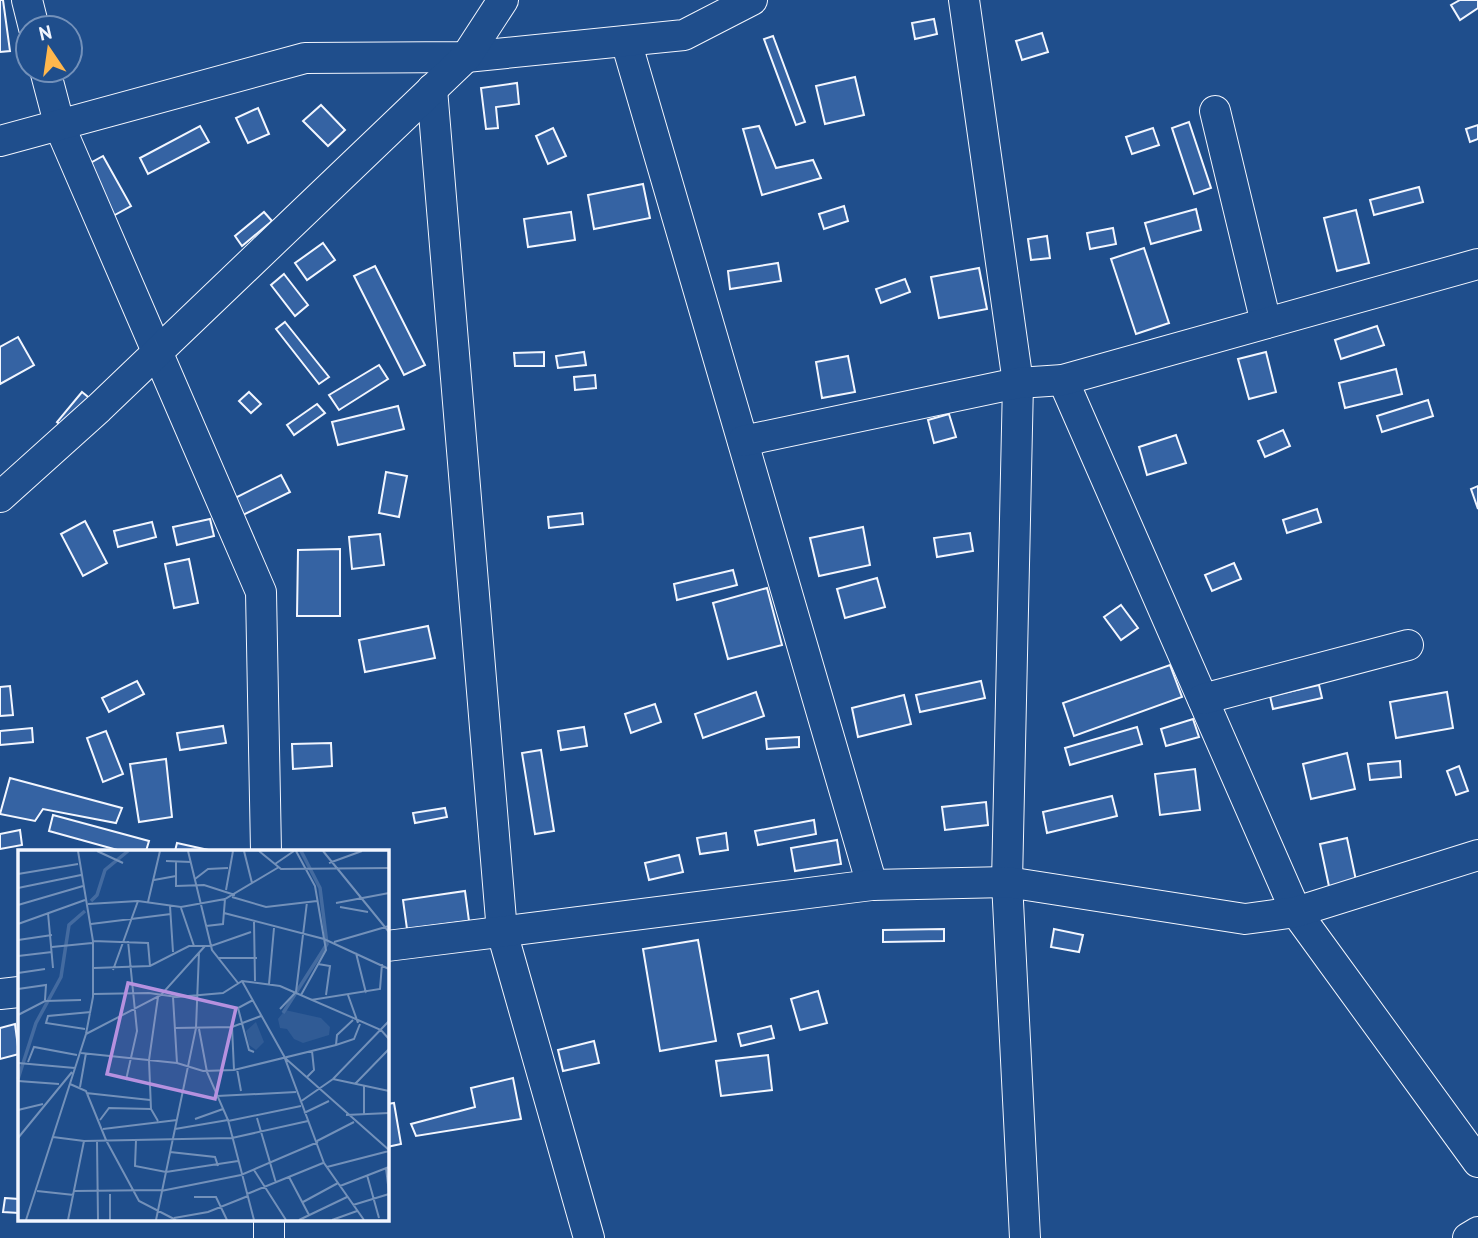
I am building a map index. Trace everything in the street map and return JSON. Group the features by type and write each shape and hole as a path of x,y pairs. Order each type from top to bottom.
{"street":[{"path":"0,497 466,57 503,0"},
{"path":"0,141 60,127 306,58 466,57 684,35 752,0"},
{"path":"964,0 1018,383 1007,882 1025,1238"},
{"path":"626,41 872,884"},
{"path":"49,84 60,127 261,592 266,850"},
{"path":"432,89 502,932 589,1238"},
{"path":"1215,111 1266,323"},
{"path":"743,441 1018,383 1063,380 1478,264"},
{"path":"1063,380 1296,912 1478,1162"},
{"path":"1203,699 1408,645"},
{"path":"388,947 872,884 1007,882 1245,919 1296,912 1478,855"},
{"path":"0,994 18,992"},
{"path":"268,1220 269,1238"},
{"path":"1468,1238 1478,1232"}],"building":[{"path":"0,0 3,0 10,51 0,52"},
{"path":"1460,0 1478,0 1478,8 1460,20 1451,5"},
{"path":"934,19 937,34 915,39 912,23"},
{"path":"1042,33 1048,52 1022,60 1016,41"},
{"path":"773,36 805,122 796,125 764,39"},
{"path":"855,77 864,115 825,124 816,86"},
{"path":"517,83 519,104 496,107 498,128 486,129 481,88"},
{"path":"321,105 345,130 328,146 303,121"},
{"path":"258,108 269,134 248,143 236,118"},
{"path":"1189,122 1211,188 1194,194 1172,128"},
{"path":"1478,125 1478,139 1470,142 1466,129"},
{"path":"200,126 209,142 148,174 140,158"},
{"path":"759,126 776,168 813,160 821,178 762,195 743,129"},
{"path":"553,128 566,156 548,164 536,136"},
{"path":"1153,128 1159,145 1132,154 1126,137"},
{"path":"103,156 131,206 113,216 85,166"},
{"path":"643,184 650,218 594,229 588,195"},
{"path":"1419,187 1423,202 1374,215 1370,200"},
{"path":"844,206 848,221 824,229 819,214"},
{"path":"1196,209 1201,230 1151,244 1145,223"},
{"path":"1356,210 1369,263 1337,271 1324,218"},
{"path":"264,212 272,221 242,246 235,236"},
{"path":"571,212 575,240 528,247 524,219"},
{"path":"1113,228 1116,244 1090,249 1087,233"},
{"path":"1047,236 1050,258 1031,260 1028,239"},
{"path":"323,243 335,260 307,280 295,263"},
{"path":"1144,248 1169,323 1136,334 1111,259"},
{"path":"778,263 781,281 730,289 728,271"},
{"path":"375,266 425,365 404,375 354,276"},
{"path":"979,268 987,309 939,318 931,277"},
{"path":"284,274 308,305 295,316 271,285"},
{"path":"905,279 910,292 881,303 876,289"},
{"path":"285,322 329,377 319,384 276,329"},
{"path":"1377,326 1384,345 1341,359 1335,340"},
{"path":"18,337 34,365 0,384 0,347"},
{"path":"544,352 544,366 515,366 514,353"},
{"path":"584,352 586,365 558,368 556,356"},
{"path":"1266,352 1276,392 1249,399 1238,359"},
{"path":"848,356 855,392 822,398 816,362"},
{"path":"379,365 388,379 339,410 329,395"},
{"path":"1396,369 1402,394 1345,408 1339,383"},
{"path":"595,375 596,388 575,390 574,377"},
{"path":"82,392 93,401 68,431 57,422"},
{"path":"249,392 261,404 251,413 239,401"},
{"path":"1428,400 1433,416 1382,432 1377,416"},
{"path":"317,404 325,413 294,435 287,425"},
{"path":"398,406 404,429 338,445 332,422"},
{"path":"949,414 956,437 934,443 928,420"},
{"path":"1283,430 1290,446 1265,457 1258,441"},
{"path":"1176,435 1186,463 1147,475 1139,447"},
{"path":"386,472 407,476 399,517 379,513"},
{"path":"281,475 290,492 243,515 235,498"},
{"path":"1478,486 1478,509 1471,489"},
{"path":"1317,509 1321,522 1287,533 1283,520"},
{"path":"582,513 583,524 549,528 548,517"},
{"path":"210,519 214,536 177,545 173,527"},
{"path":"85,521 107,563 83,576 61,534"},
{"path":"152,522 156,537 118,547 114,531"},
{"path":"863,527 870,565 819,576 810,538"},
{"path":"970,533 973,551 937,557 934,538"},
{"path":"380,534 384,565 352,569 349,537"},
{"path":"340,549 340,616 297,616 298,550"},
{"path":"189,559 198,603 174,608 165,564"},
{"path":"1234,563 1241,579 1212,591 1205,575"},
{"path":"733,570 737,585 677,600 674,584"},
{"path":"877,578 885,607 845,618 837,589"},
{"path":"767,588 782,645 728,659 713,603"},
{"path":"1121,605 1138,628 1121,640 1104,617"},
{"path":"428,626 435,658 365,672 359,640"},
{"path":"1170,665 1182,697 1074,736 1063,703"},
{"path":"137,681 144,694 109,712 102,698"},
{"path":"981,681 985,698 920,712 916,695"},
{"path":"1319,685 1322,698 1273,709 1270,696"},
{"path":"10,686 13,715 0,716 0,687"},
{"path":"756,692 764,716 703,738 695,714"},
{"path":"1447,692 1453,728 1396,738 1390,702"},
{"path":"904,695 911,724 858,737 852,708"},
{"path":"655,704 661,722 631,733 625,714"},
{"path":"1193,719 1199,737 1166,746 1161,729"},
{"path":"223,726 226,743 180,750 177,733"},
{"path":"584,727 587,746 561,750 558,731"},
{"path":"1137,727 1142,744 1070,765 1065,748"},
{"path":"32,728 33,742 0,745 0,731"},
{"path":"106,731 123,774 103,782 87,738"},
{"path":"799,737 799,747 767,749 766,739"},
{"path":"331,743 332,766 293,769 292,744"},
{"path":"541,750 554,831 535,834 522,753"},
{"path":"1347,753 1355,789 1311,799 1303,764"},
{"path":"166,759 172,817 139,822 130,764"},
{"path":"1400,761 1401,777 1370,780 1368,764"},
{"path":"1459,766 1468,791 1456,795 1447,771"},
{"path":"1195,769 1200,810 1160,815 1155,774"},
{"path":"10,778 122,808 116,823 43,809 35,821 0,814"},
{"path":"1112,796 1117,816 1047,833 1043,812"},
{"path":"986,802 988,825 945,830 942,807"},
{"path":"445,808 447,817 415,823 413,813"},
{"path":"53,815 149,841 146,850 117,850 49,831"},
{"path":"814,820 816,834 758,845 755,831"},
{"path":"20,830 22,845 0,849 0,834"},
{"path":"726,833 728,850 700,854 697,838"},
{"path":"1347,838 1357,885 1330,891 1320,844"},
{"path":"837,840 841,864 795,871 791,848"},
{"path":"177,843 208,850 175,850"},
{"path":"679,855 683,872 649,880 645,863"},
{"path":"465,891 469,921 407,929 403,900"},
{"path":"944,929 944,941 883,942 883,930"},
{"path":"1054,929 1083,935 1079,952 1051,947"},
{"path":"698,940 716,1041 660,1051 643,949"},
{"path":"818,991 827,1023 800,1030 791,999"},
{"path":"15,1024 18,1054 0,1059 0,1028"},
{"path":"771,1026 774,1038 741,1046 738,1034"},
{"path":"594,1041 599,1063 563,1071 558,1050"},
{"path":"768,1055 772,1090 721,1096 716,1061"},
{"path":"513,1078 521,1119 416,1136 411,1124 475,1107 471,1088"},
{"path":"394,1103 401,1144 388,1147 388,1104"},
{"path":"5,1198 18,1199 18,1213 3,1212"}]}
